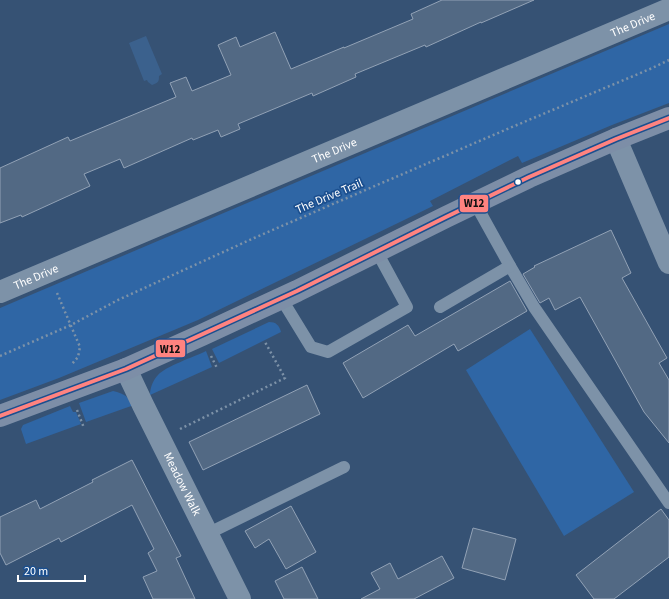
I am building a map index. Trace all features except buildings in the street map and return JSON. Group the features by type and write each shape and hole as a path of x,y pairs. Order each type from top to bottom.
{"main road":[{"path":"0,416 126,369 222,327 529,178 616,139 669,118"}],"street":[{"name":"The Drive","path":"0,292 669,9"},
{"path":"616,139 669,263"},
{"name":"Meadow Walk","path":"126,369 240,599"}],"lane":[{"path":"475,204 534,307 669,503"},
{"path":"281,298 311,347 328,352 406,307 377,252"},
{"path":"440,307 510,266"},
{"path":"207,534 344,467"}],"path":[{"name":"The Drive Trail","path":"0,356 71,325 118,300 254,238 669,60"},
{"path":"48,272 80,347 78,357 69,368"},
{"path":"175,431 285,378 265,342"},
{"path":"74,405 78,411 84,428"}],"shaded area":[{"path":"669,24 669,103 522,163 518,156 430,201 433,206 198,320 59,378 0,400 0,308"},
{"path":"146,36 162,74 159,76 158,82 152,85 147,80 144,81 129,43"},
{"path":"269,322 277,324 281,332 219,363 212,349"},
{"path":"530,329 634,492 564,536 466,370"},
{"path":"206,351 212,367 150,395 153,382 162,372"},
{"path":"113,391 125,396 134,405 86,422 79,403"},
{"path":"70,406 73,412 76,412 81,424 26,444 21,429 23,425"}],"transit line":[{"name":"W12","path":"0,416 126,369 297,291 529,177 616,139 669,118"}]}
